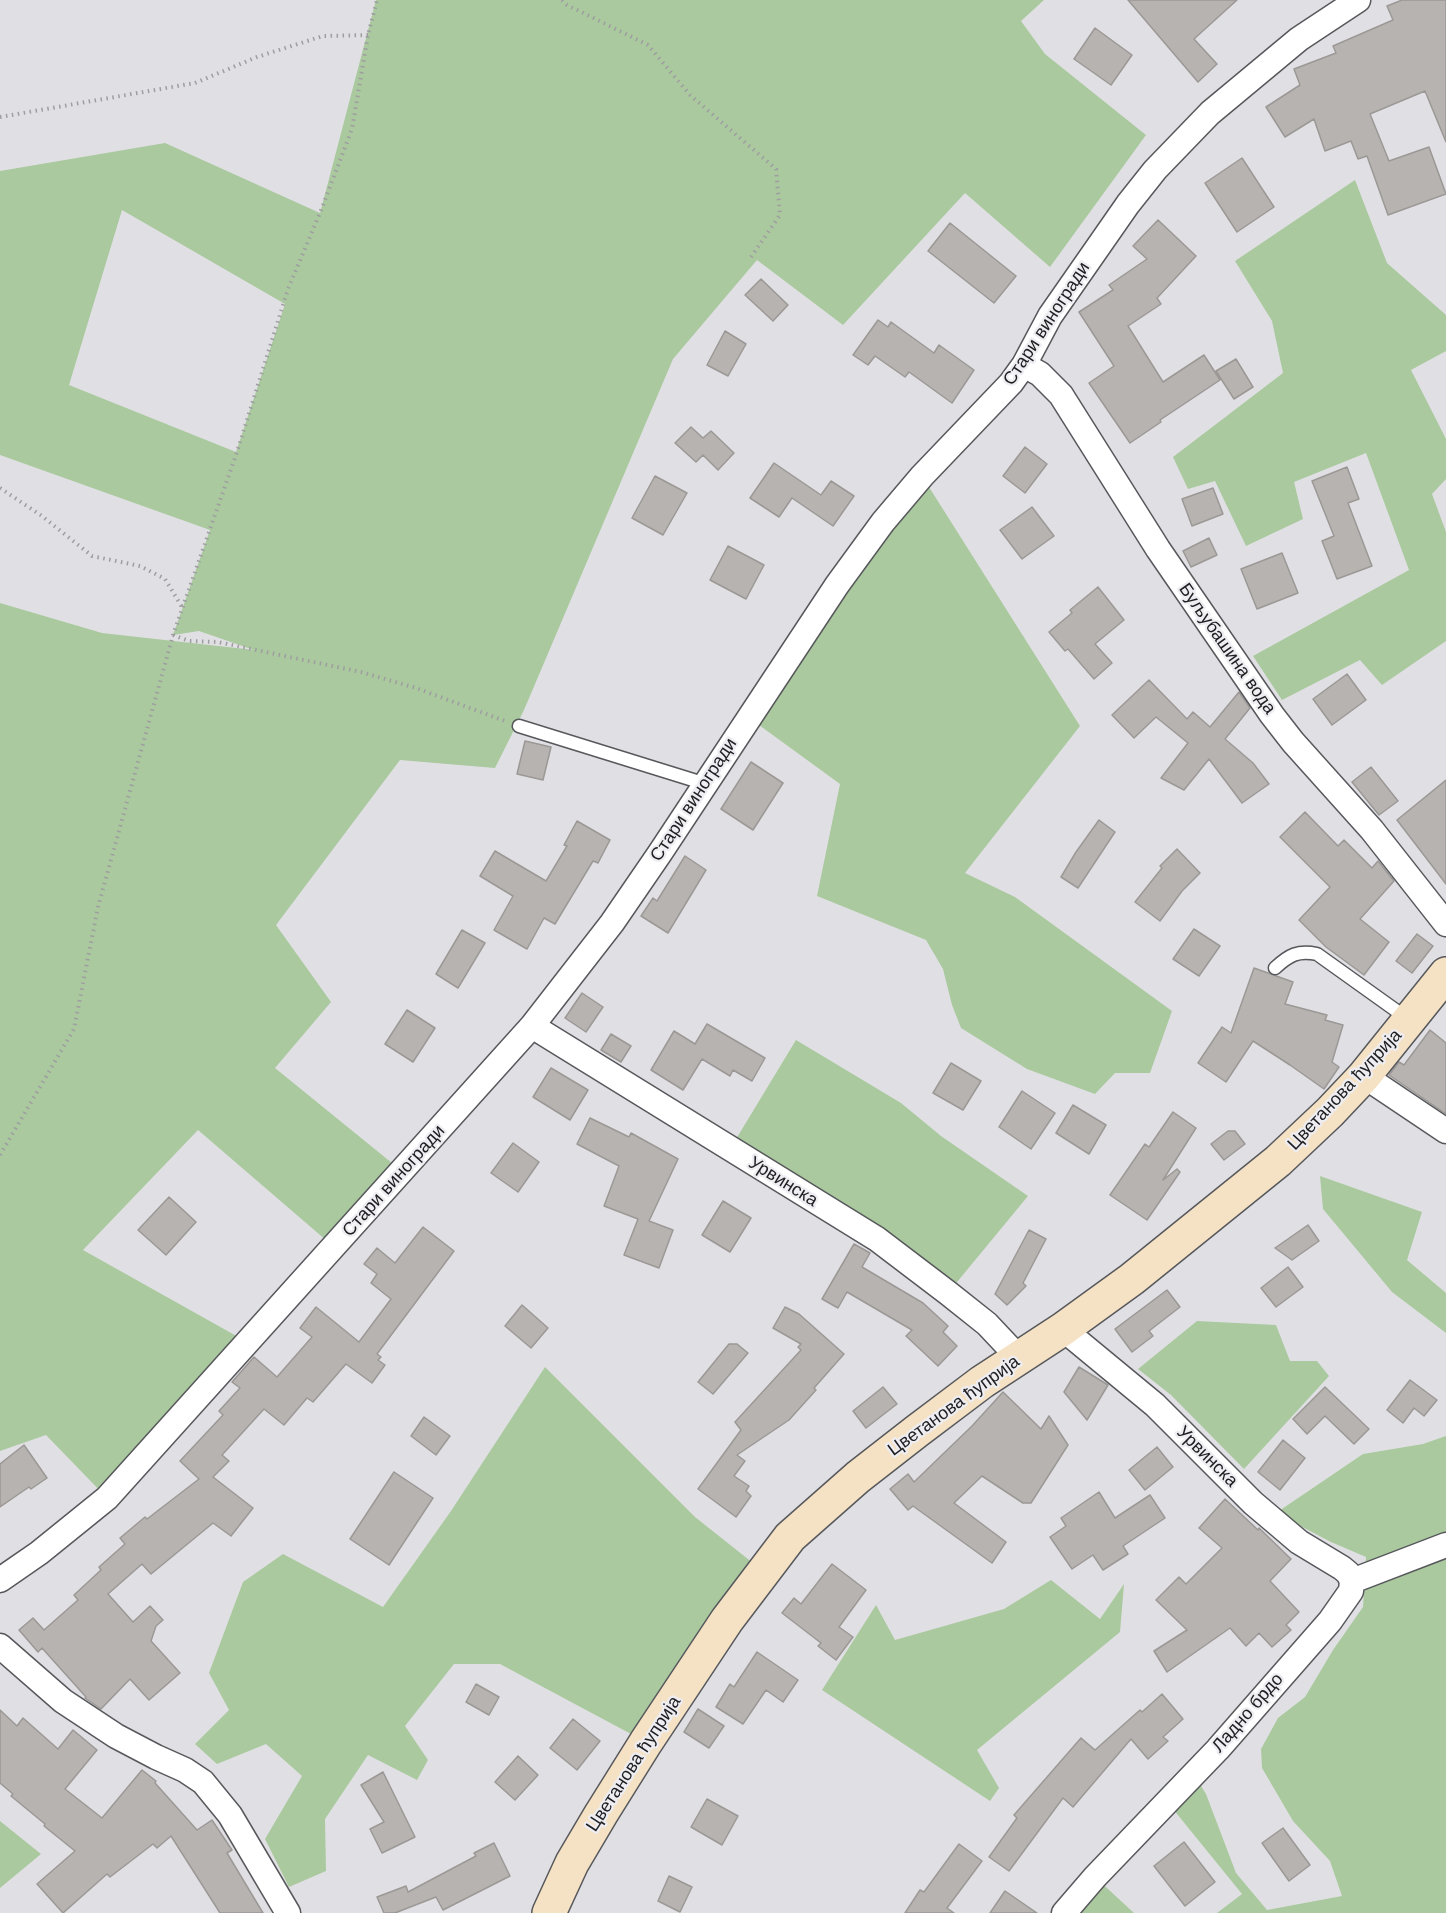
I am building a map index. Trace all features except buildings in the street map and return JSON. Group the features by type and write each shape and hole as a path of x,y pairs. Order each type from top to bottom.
{"street":[{"name":"Стари виногради","path":"0,1580 39,1553 107,1498 532,1026 612,923 837,585 922,476 1004,390 1024,365 1065,293 1128,204 1169,153 1210,113 1299,39 1358,0"},
{"name":"Буљубашина вода","path":"1024,365 1040,374 1061,395 1158,549 1279,724 1372,830 1446,924"},
{"name":"Цветанова ћуприја","path":"549,1913 572,1863 623,1778 728,1620 785,1543 821,1508 951,1405 1132,1279 1278,1161 1364,1076 1446,974"},
{"name":"Урвинска","path":"532,1026 877,1239 987,1324 1019,1358"},
{"path":"1364,1076 1446,1131"},
{"name":"Урвинска","path":"1063,1329 1155,1405 1261,1510 1299,1542 1342,1568 1352,1581"},
{"path":"1352,1581 1446,1545"},
{"name":"Ладно брдо","path":"1064,1913 1095,1877 1218,1749 1330,1621 1351,1591 1352,1581"},
{"path":"0,1646 63,1701 116,1736 185,1770 202,1782 230,1815 288,1913"}],"lane":[{"path":"519,726 706,784"},
{"path":"1275,968 1295,953 1317,954 1409,1020"}],"path":[{"path":"0,1155 74,1029 98,907 173,635 237,452 288,289 352,129 368,35 377,0"},
{"path":"562,0 567,5 648,45 690,95 776,169 780,216 751,257"},
{"path":"0,117 195,83 257,57 323,36 368,35"},
{"path":"0,488 42,516 92,556 140,566 165,579 183,608"},
{"path":"173,635 189,641 218,642 360,672 416,688 519,726"}],"green space":[{"path":"376,0 1044,0 1021,21 1045,54 1146,135 1050,267 965,193 843,325 757,260 673,359 524,710 495,768 400,760 276,925 331,1002 275,1068 403,1172 334,1247 198,1130 83,1250 240,1338 107,1498 46,1435 0,1451 0,603 102,633 254,650 199,631 173,635 210,530 0,455 0,171 165,143 320,213","holes":["122,210 285,304 236,452 69,385"]},
{"path":"1355,180 1387,263 1446,315 1446,351 1411,370 1446,439 1446,479 1432,494 1446,532 1446,641 1382,685 1360,660 1282,700 1253,656 1409,570 1366,453 1294,482 1303,519 1246,546 1215,481 1188,489 1173,457 1283,373 1272,321 1235,261"},
{"path":"922,476 1080,726 965,873 1015,897 1172,1011 1150,1073 1115,1073 1095,1094 1027,1069 961,1028 952,1005 943,969 926,940 817,896 840,784 748,717"},
{"path":"796,1040 901,1103 941,1136 1028,1196 948,1293 730,1149"},
{"path":"1320,1176 1422,1212 1407,1260 1446,1293 1446,1333 1392,1292 1323,1209"},
{"path":"1197,1321 1276,1325 1290,1361 1317,1361 1329,1376 1244,1469 1171,1395 1138,1369"},
{"path":"545,1367 695,1517 763,1571 646,1742 500,1664 454,1664 405,1726 428,1760 417,1780 368,1755 325,1819 326,1871 289,1887 265,1839 302,1776 266,1744 217,1764 195,1744 229,1710 209,1673 243,1582 283,1554 383,1607 451,1511"},
{"path":"1446,1436 1446,1913 1217,1913 1242,1894 1173,1809 1198,1781 1206,1794 1236,1873 1267,1910 1342,1896 1330,1861 1293,1821 1262,1768 1261,1749 1278,1718 1305,1697 1333,1650 1363,1607 1366,1557 1331,1542 1276,1513 1363,1454 1423,1444"},
{"path":"1051,1580 1100,1619 1124,1584 1120,1632 977,1750 999,1788 990,1801 822,1690 876,1605 895,1640 1004,1609"},
{"path":"0,1821 41,1854 0,1888"},
{"path":"1095,1877 1134,1913 1064,1913"}]}
